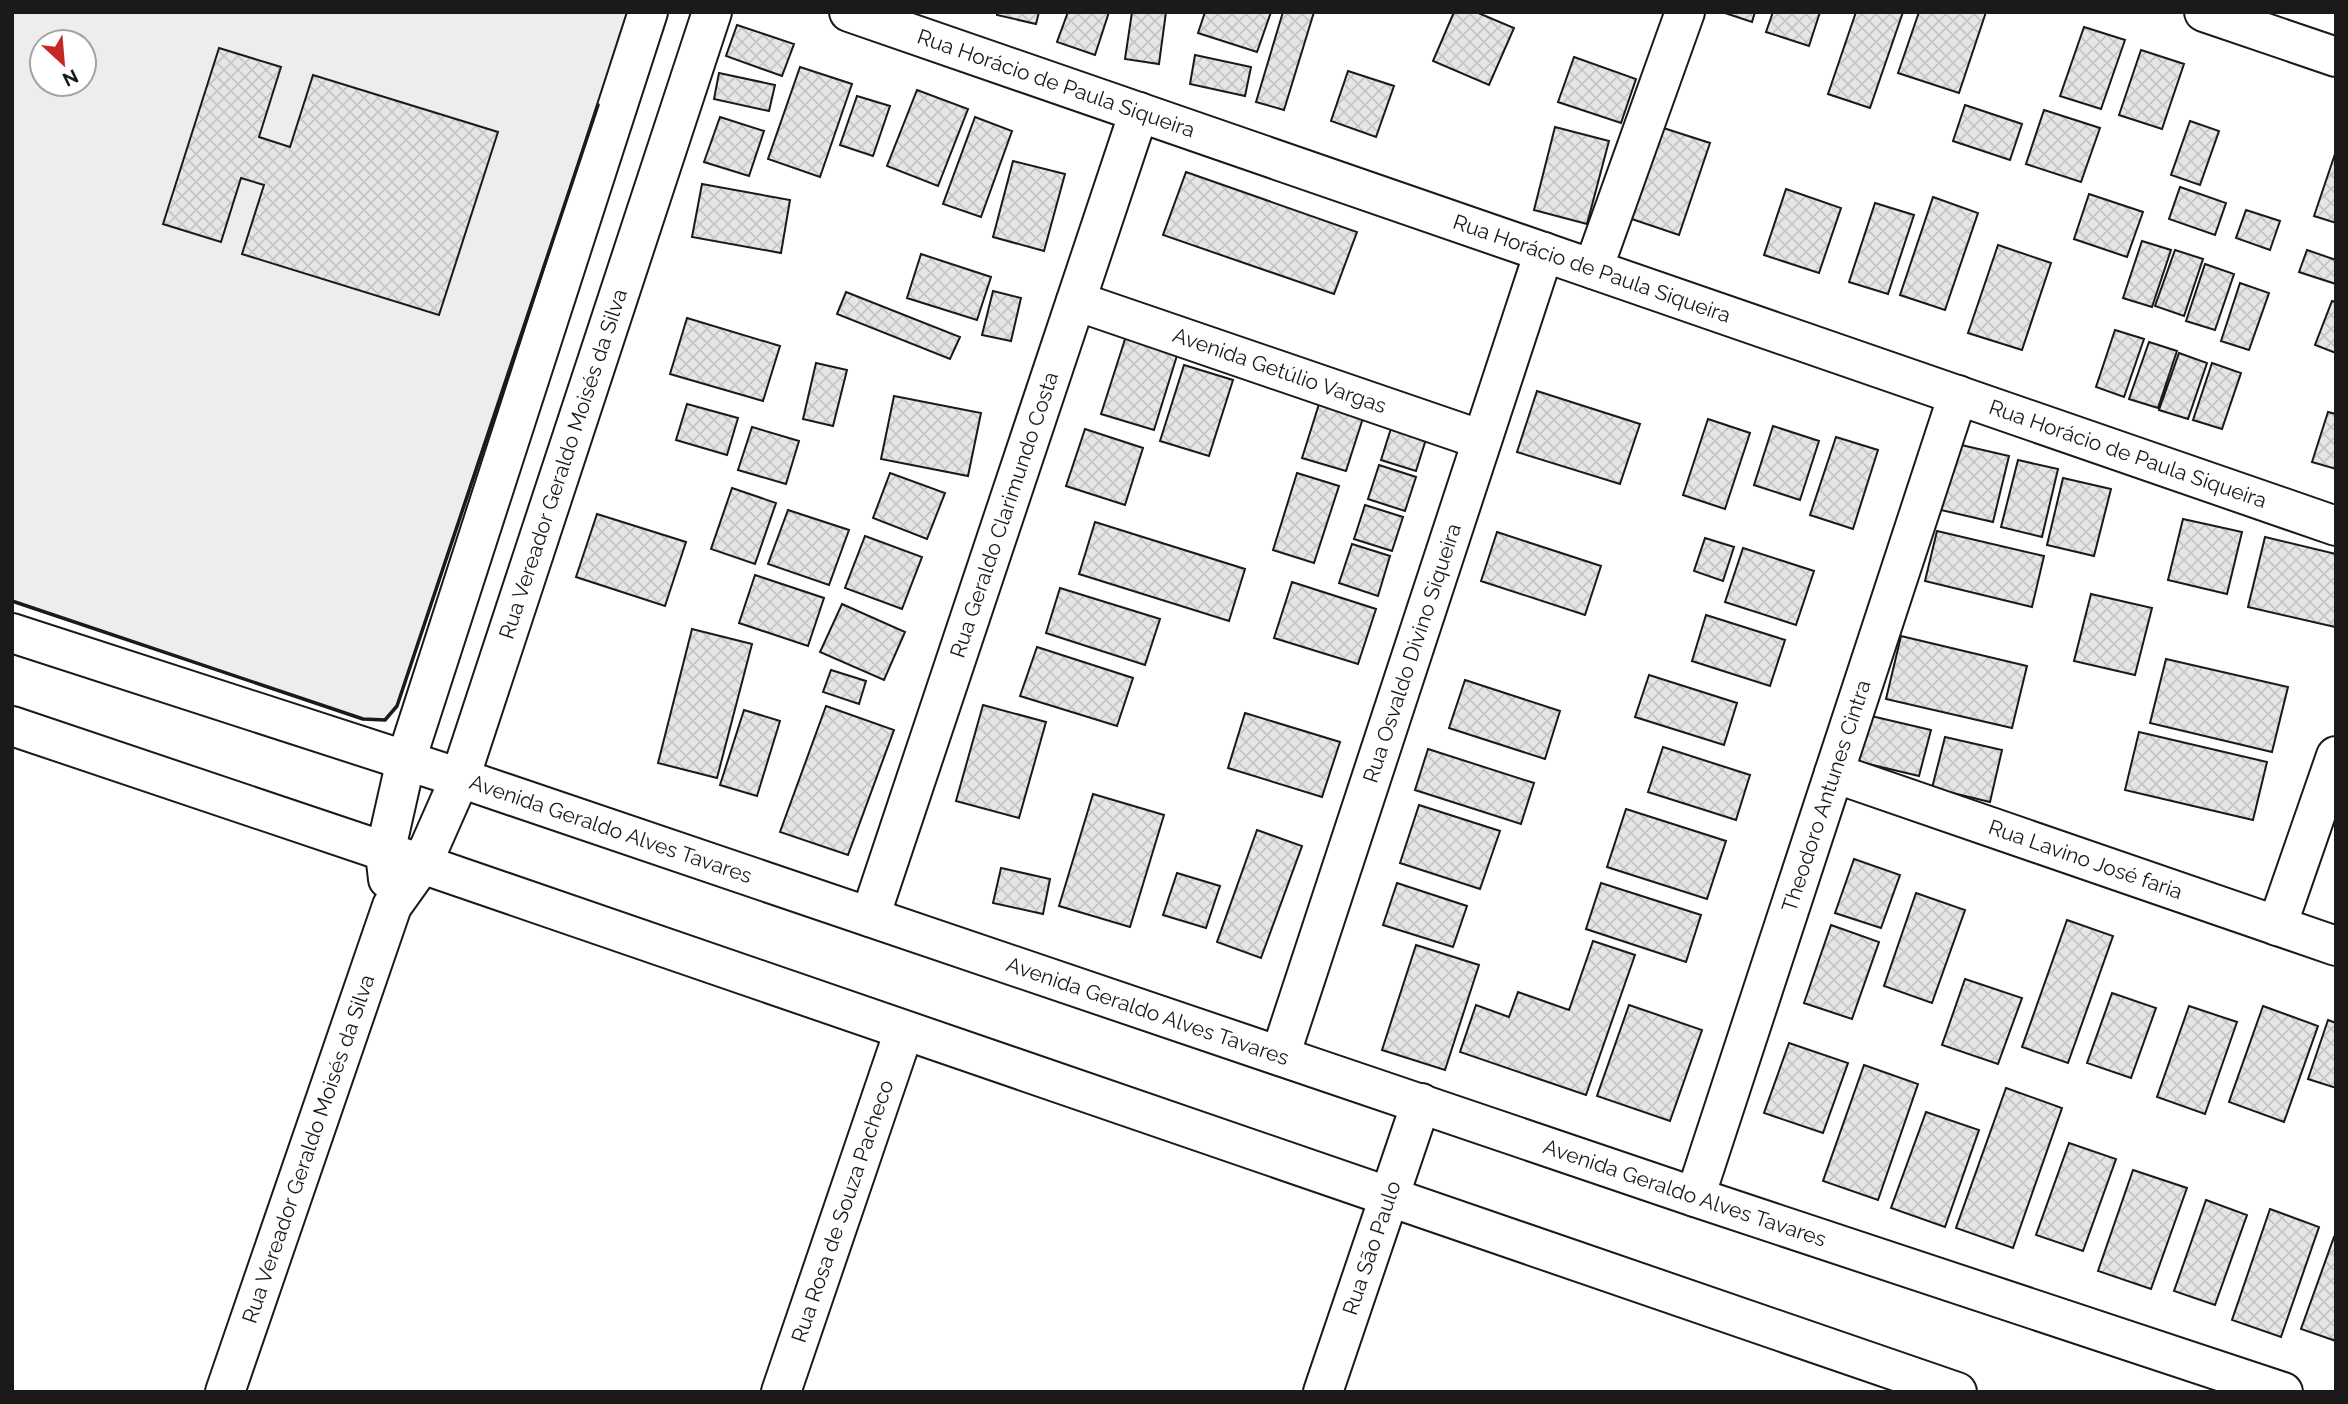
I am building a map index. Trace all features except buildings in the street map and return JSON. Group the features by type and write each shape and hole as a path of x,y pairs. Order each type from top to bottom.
{"street":[{"name":"Rua Vereador Geraldo Moisés da Silva","path":"392,906 385,853 406,760 648,12"},
{"name":"Rua Vereador Geraldo Moisés da Silva","path":"225,1392 392,906 422,864 460,778 712,12"},
{"name":"Rua Horácio de Paula Siqueira","path":"849,12 2336,526"},
{"path":"1593,270 1685,12"},
{"path":"2204,12 2336,57"},
{"name":"Rua Geraldo Clarimundo Costa","path":"870,917 1139,112"},
{"name":"Rua Osvaldo Divino Siqueira","path":"1280,1056 1544,252"},
{"name":"Avenida Getúlio Vargas","path":"1076,301 1482,440"},
{"name":"Theodoro Antunes Cintra","path":"1695,1197 1958,395"},
{"name":"Avenida Geraldo Alves Tavares","path":"12,633 460,778 1695,1197 2283,1392"},
{"path":"12,726 1390,1197 1869,1377 1957,1392"},
{"path":"2277,926 2336,756"},
{"name":"Rua Lavino José faria","path":"1834,773 2336,946"},
{"name":"Rua Rosa de Souza Pacheco","path":"781,1392 904,1031"},
{"name":"Rua São Paulo","path":"1324,1392 1421,1104"}],"shaded area":[{"path":"12,12 629,12 397,706 385,720 363,719 12,601"}],"wall":[{"path":"12,601 363,719 385,720 397,706 598,105"}]}
